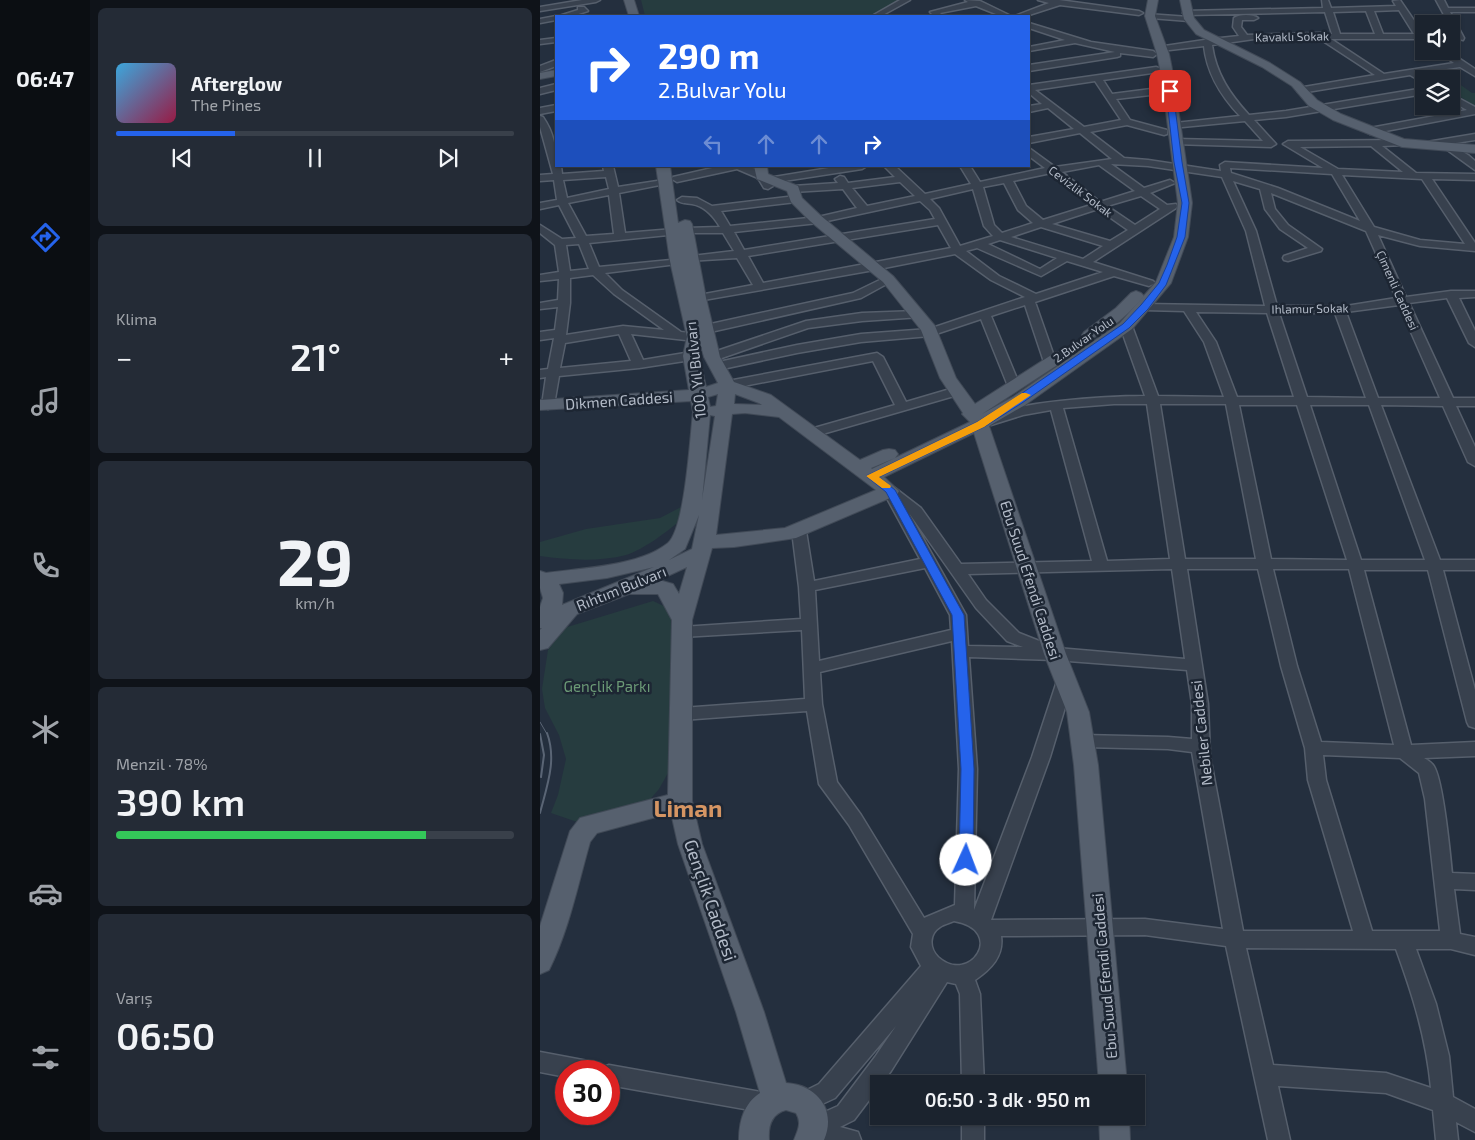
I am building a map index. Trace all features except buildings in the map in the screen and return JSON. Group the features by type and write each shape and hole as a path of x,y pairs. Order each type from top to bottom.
{"main road":[{"path":"619,0 623,15"},
{"path":"629,0 634,15"},
{"name":"2.Bulvar Yolu","path":"865,472 1026,395 1126,326 1163,283 1181,237 1186,203 1173,167 1170,129 1157,52 1144,10 1153,0"},
{"path":"1185,0 1188,16 1200,32 1213,41 1266,65 1296,84 1313,103 1337,117 1402,143 1475,149"},
{"name":"2.Bulvar Yolu","path":"977,419 1014,386 1122,311 1149,283 1159,264 1170,236 1170,183 1176,142 1170,129 1159,91 1156,70 1157,52"},
{"path":"540,76 555,74"},
{"name":"100. Yıl Bulvarı","path":"670,173 682,200 680,231"},
{"name":"100. Yıl Bulvarı","path":"670,173 684,260 700,333 728,385 725,410 682,626"},
{"name":"Ebu Suud Efendi Caddesi","path":"764,174 794,194 818,220 881,273 930,332 948,378 977,419 1028,566 1055,654 1078,712 1083,741 1112,1075"},
{"name":"100. Yıl Bulvarı","path":"655,560 678,545 691,512 702,412 691,356 700,333 698,298 684,260"},
{"path":"728,385 765,398 890,490"},
{"name":"Dikmen Caddesi","path":"544,405 698,395 728,385"},
{"path":"702,412 745,408 782,412"},
{"name":"Rıhtım Bulvarı","path":"540,620 627,587 698,551 734,541 799,531 890,490"},
{"path":"655,560 698,551"},
{"name":"Rıhtım Bulvarı","path":"542,579 607,571 655,560"},
{"path":"540,620 552,606 554,597 552,588 542,579"},
{"name":"Gençlik Caddesi","path":"627,587 654,586 666,589 682,626 680,801 690,844 750,1012 771,1101"},
{"path":"540,643 571,609"},
{"path":"540,962 554,924 579,838 589,825 680,801"},
{"path":"754,1140 752,1130 754,1120 759,1111 771,1101 786,1096 796,1098 811,1130"},
{"path":"1114,1125 1115,1140"}],"street":[{"path":"552,0 578,6 584,11 567,15"},
{"path":"540,8 596,0"},
{"path":"878,15 906,0"},
{"path":"1042,0 1188,16 1295,10 1402,8"},
{"path":"1325,0 1336,35"},
{"path":"1396,0 1415,27"},
{"path":"1440,0 1450,15"},
{"path":"938,15 934,12 976,1 1005,15"},
{"path":"1021,15 1059,2"},
{"path":"1369,9 1380,36"},
{"path":"1244,37 1237,27 1238,18 1301,18 1295,10"},
{"path":"1447,10 1475,10"},
{"path":"540,21 555,18"},
{"path":"1460,18 1475,19"},
{"path":"1030,25 1076,40 1126,52"},
{"name":"Kavaklı Sokak","path":"1126,52 1157,52 1213,41 1305,31 1320,35 1415,37"},
{"path":"1320,35 1383,77"},
{"path":"540,42 555,40"},
{"path":"1030,49 1076,40"},
{"path":"1213,41 1208,44 1208,52 1215,77 1271,144"},
{"path":"1030,68 1126,52"},
{"path":"1457,60 1475,72"},
{"path":"540,69 555,63"},
{"path":"1301,90 1463,64"},
{"path":"1030,88 1156,70"},
{"path":"1411,72 1415,74"},
{"path":"1097,78 1127,122"},
{"path":"540,91 555,89"},
{"path":"1030,89 1120,160"},
{"path":"1110,97 1159,91"},
{"path":"1030,140 1127,122 1170,129 1322,108 1415,92"},
{"path":"1460,102 1475,111"},
{"path":"1030,109 1049,105"},
{"path":"540,111 555,108"},
{"path":"1370,131 1475,111"},
{"path":"540,119 548,136 555,161"},
{"path":"1427,145 1475,137"},
{"path":"1176,142 1225,158 1334,170 1419,176 1475,177"},
{"path":"540,242 680,231 727,230 818,220 977,185 1101,162 1120,160 1173,167 1225,158 1271,144 1402,143"},
{"name":"Çimenli Caddesi","path":"1288,144 1334,170 1370,228 1475,462"},
{"path":"1374,144 1419,176 1474,250"},
{"path":"1450,147 1465,157 1475,167"},
{"path":"540,152 552,150"},
{"name":"Cevizlik Sokak","path":"1030,152 1098,206 1134,230"},
{"path":"1225,158 1265,187 1370,228 1420,243 1474,250"},
{"path":"1225,158 1251,231 1272,309 1356,566 1404,752 1427,770 1434,798 1451,940"},
{"path":"1084,263 1169,207 1142,192 1101,162"},
{"path":"540,168 555,165"},
{"path":"556,167 562,201 583,240 595,270 618,292 678,335"},
{"path":"540,206 614,191 670,173 728,167"},
{"path":"741,167 764,174 854,167"},
{"path":"890,167 934,208 957,250 995,278 1032,299 1050,362"},
{"path":"966,167 977,185 990,226 1000,237 1149,283"},
{"path":"540,178 609,170 620,236"},
{"path":"832,170 864,210"},
{"path":"764,174 774,202"},
{"path":"710,209 774,202 794,194 901,179"},
{"path":"1007,179 1022,208 1041,224 1110,245"},
{"path":"698,298 760,287 881,273 1170,183"},
{"path":"1265,187 1270,209 1284,227 1317,249 1288,258"},
{"path":"682,200 697,202 717,212 760,287"},
{"path":"540,278 595,270 741,255 841,240 942,221"},
{"path":"540,228 558,241 562,249 564,274 561,337 546,373 544,405"},
{"path":"978,244 1041,274 1066,257"},
{"path":"715,362 861,338 930,332 1115,272"},
{"path":"540,336 561,337 623,330 678,335 700,333 857,296 881,273"},
{"path":"1451,294 1475,343"},
{"name":"Ihlamur Sokak","path":"1144,307 1339,309 1451,294 1475,294"},
{"path":"540,306 564,303"},
{"path":"1188,308 1210,342 1232,399 1264,564 1289,666 1314,748 1317,780 1365,940"},
{"path":"1339,309 1435,566 1475,722"},
{"path":"715,362 783,332 806,325 862,317 917,315"},
{"path":"985,315 1014,386"},
{"path":"832,321 841,341"},
{"name":"Nebiler Caddesi","path":"1126,326 1153,400 1180,564 1200,704 1201,747 1234,940 1279,1140"},
{"path":"623,330 639,364"},
{"path":"783,332 797,349"},
{"path":"546,373 639,364 691,356"},
{"path":"728,385 877,356 902,407"},
{"path":"812,433 957,391"},
{"path":"977,419 1056,404 1114,400 1232,399 1475,402"},
{"path":"1056,404 1101,566"},
{"path":"890,490 958,615 977,921 990,937 991,946 988,955 978,967 963,974 938,970 922,952 921,943 923,934 935,920 944,915 977,921 1100,927 1145,927 1234,940 1451,940 1475,946"},
{"path":"890,490 916,511 981,604 1013,637 1055,654"},
{"path":"799,531 807,587 814,704 828,784 855,820 923,934"},
{"path":"807,587 930,562"},
{"path":"958,569 1180,564 1475,565"},
{"path":"682,626 809,624"},
{"path":"812,668 959,634"},
{"path":"961,651 1055,654 1194,665"},
{"path":"977,921 1041,757 1065,681"},
{"path":"682,714 814,704"},
{"path":"1083,741 1141,742 1201,747"},
{"path":"1314,748 1370,753 1434,753 1475,749"},
{"path":"1444,880 1475,882"},
{"path":"1403,940 1428,1012 1438,1056 1447,1140"},
{"path":"811,1130 846,1113 883,1064 938,970"},
{"path":"811,1130 827,1091 938,970"},
{"path":"963,974 970,994 973,1075"},
{"path":"540,1062 555,1065"},
{"path":"1265,1075 1386,1083 1443,1103 1475,1121"},
{"path":"620,1077 771,1101"},
{"path":"973,1125 973,1140"},
{"path":"811,1130 850,1140"}],"green space":[{"path":"641,0 903,0 872,15 645,15"},
{"path":"1460,84 1475,93 1475,106 1460,97"},
{"path":"683,506 682,519 633,553 605,559 583,560 540,556 540,542 586,529 660,518"},
{"name":"Gençlik Parkı","path":"653,601 666,607 676,618 671,639 673,764 659,789 647,803 580,823 551,813 558,795 566,759 559,735 545,708 542,689 548,650 564,628"}],"tram line":[{"path":"540,722 547,734"},
{"path":"540,813 551,763 550,743 547,733"},
{"path":"540,734 544,755 541,777"}],"slow traffic":[{"path":"886,486 872,476 980,424 1026,395"}],"district":[{"name":"Liman","path":"688,807"}],"route":[{"path":"966,860 968,769 958,615 890,490 872,476 980,424 1018,400 1126,326 1163,283 1181,237 1186,203 1178,162 1170,91"}]}
